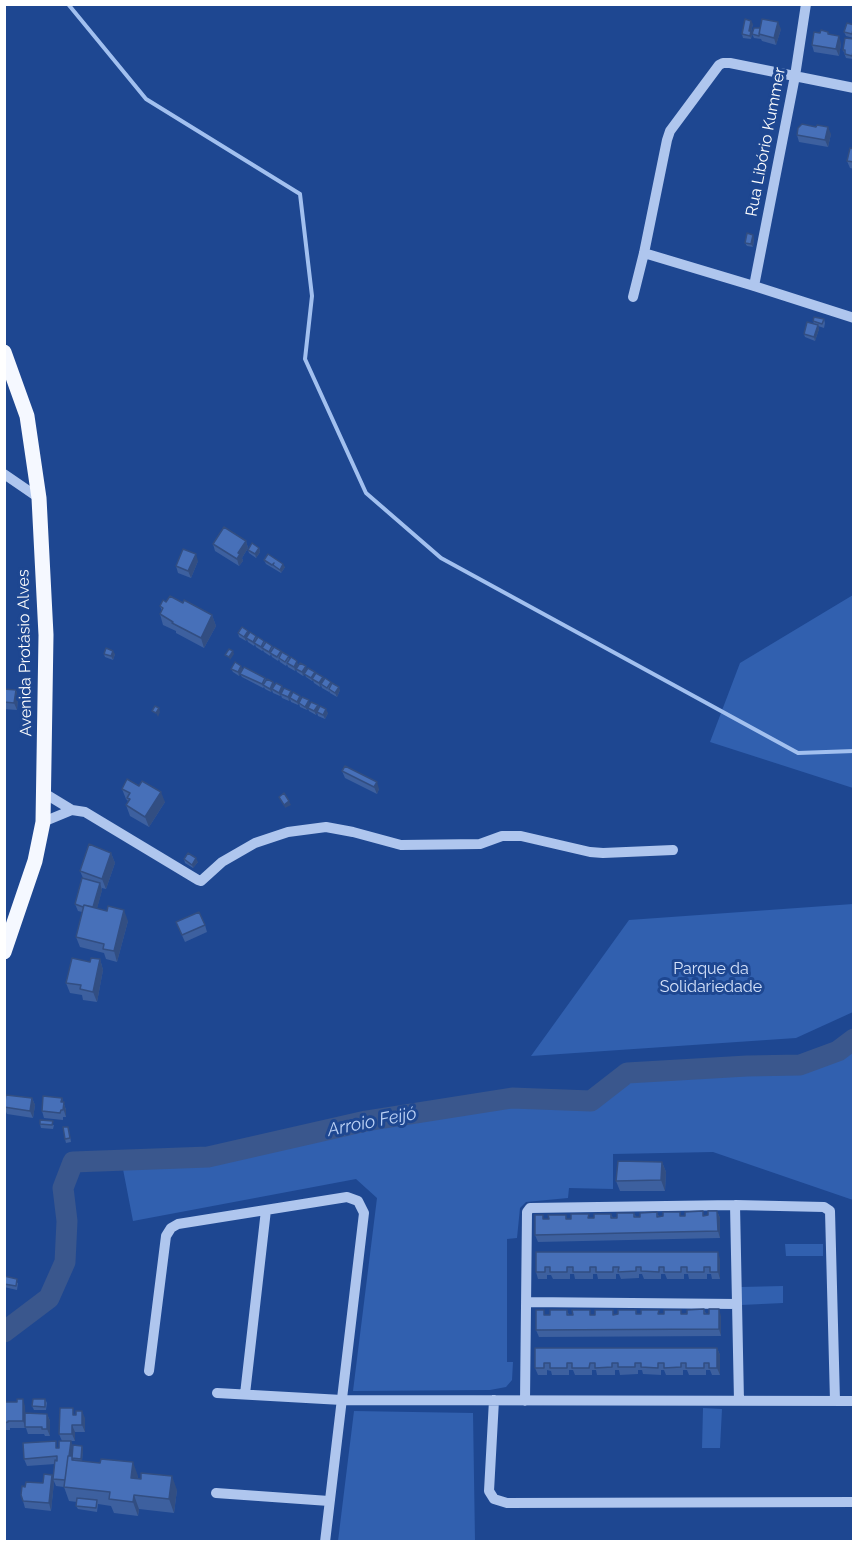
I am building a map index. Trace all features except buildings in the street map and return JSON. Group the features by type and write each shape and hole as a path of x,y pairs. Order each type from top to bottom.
{"main road":[{"name":"Avenida Protásio Alves","path":"4,352 27,416 39,498 46,635 43,822 35,861 4,952"}],"street":[{"name":"Rua Libório Kummer","path":"754,286 795,76 806,4"},
{"path":"633,297 666,140 670,131 719,65 730,63 854,88"},
{"path":"644,253 854,318"},
{"path":"4,474 39,498"},
{"path":"44,793 72,810 86,812 201,881 222,862 255,843 288,832 326,827 401,845 480,844 502,836 521,836 590,852 673,850"},
{"path":"43,822 72,810"},
{"path":"149,1371 166,1236 171,1228 178,1224 347,1197 358,1201 364,1213 325,1542"},
{"path":"735,1205 738,1401"},
{"path":"525,1401 527,1212 530,1208 735,1205 824,1207 830,1211 836,1401"},
{"path":"245,1394 266,1210"},
{"path":"526,1302 737,1304"},
{"path":"217,1393 342,1400 854,1401"},
{"path":"494,1400 489,1491 494,1499 507,1503 854,1503"},
{"path":"216,1492 329,1501"}],"green space":[{"path":"853,595 853,788 710,742 740,663"},
{"name":"Parque da Solidariedade","path":"853,904 853,1012 796,1038 531,1056 629,920"},
{"path":"853,1046 853,1200 713,1152 613,1154 613,1189 569,1188 568,1198 526,1202 520,1208 517,1238 507,1239 507,1362 513,1362 512,1380 506,1387 490,1390 353,1391 377,1198 356,1179 133,1221 122,1164 208,1161 408,1121 509,1104 590,1106 627,1079 798,1070"},
{"path":"785,1244 823,1244 823,1256 786,1256"},
{"path":"783,1286 783,1303 741,1305 741,1287"},
{"path":"703,1408 722,1409 720,1448 702,1448"},
{"path":"354,1411 473,1413 475,1541 338,1541"}],"waterway":[{"path":"68,4 146,99 300,194 312,296 305,359 366,493 441,558 798,753 854,751"},
{"name":"Arroio Feijó","path":"4,1332 49,1298 65,1262 67,1221 63,1188 73,1162 208,1157 366,1121 512,1098 591,1101 627,1073 800,1065 838,1051 854,1039"}]}
